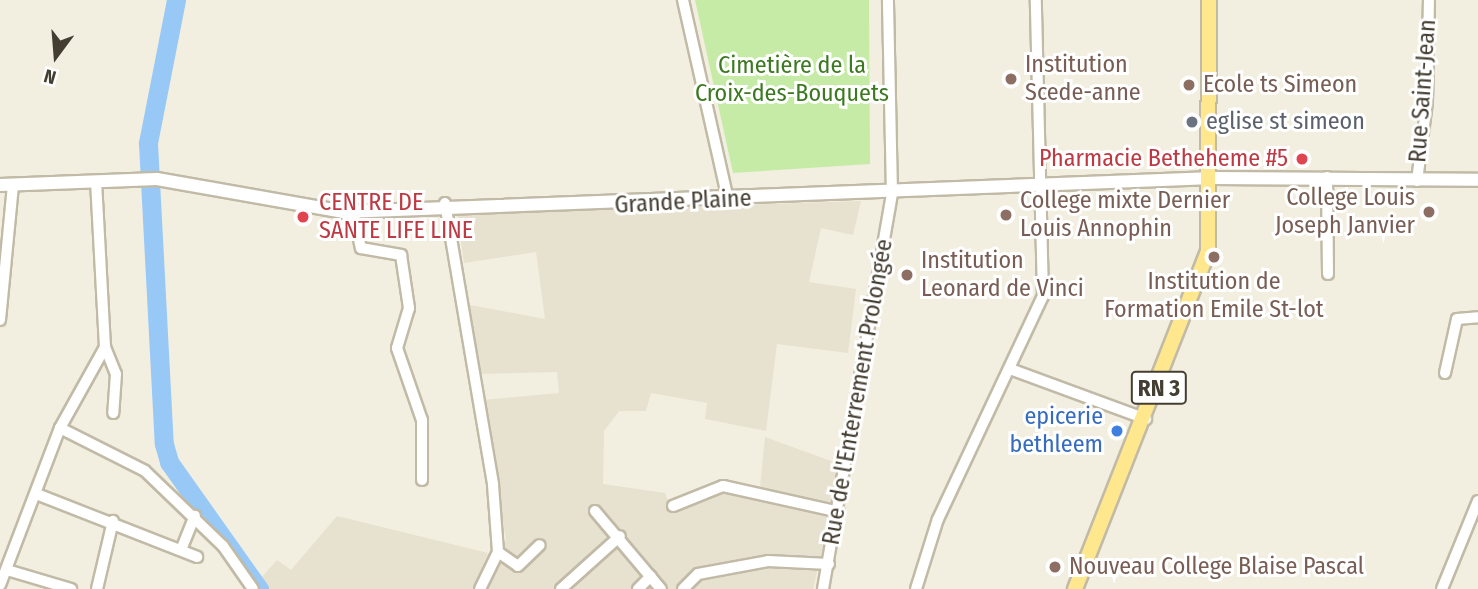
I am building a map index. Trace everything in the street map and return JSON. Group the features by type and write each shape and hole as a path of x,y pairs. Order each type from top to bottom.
{"main road":[{"name":"RN 3","path":"1075,589 1147,419 1205,263 1213,178 1209,0"}],"street":[{"path":"683,0 728,199"},
{"name":"Rue de l'Enterrement Prolongée","path":"823,589 839,512 892,194 888,0"},
{"path":"916,589 938,519 1043,296 1038,186 1036,0"},
{"name":"Rue Saint-Jean","path":"1417,181 1427,102 1429,0"},
{"path":"1327,177 1328,274"},
{"name":"Grande Plaine","path":"6,185 148,179 353,211 445,203 574,207 1213,178 1478,180"},
{"path":"96,183 105,347 116,374 113,413"},
{"path":"0,320 6,185"},
{"path":"445,203 490,461 498,551 480,589"},
{"path":"353,211 361,248 401,255 409,308 397,348 422,420 422,480"},
{"path":"1445,373 1457,319 1478,317"},
{"path":"0,584 39,495 37,483 60,428 105,347"},
{"path":"1010,369 1147,419"},
{"path":"60,428 118,453 195,516 253,589"},
{"path":"673,506 723,486 839,512"},
{"path":"39,495 113,521 197,557"},
{"path":"1442,589 1478,501"},
{"path":"595,511 620,536 661,589"},
{"path":"181,550 195,516"},
{"path":"97,589 113,521"},
{"path":"561,589 620,536"},
{"path":"498,551 517,566 540,545"},
{"path":"683,589 698,574 768,561 829,564"},
{"path":"7,570 71,589"},
{"path":"638,589 651,576"}],"shaded area":[{"path":"861,201 853,235 821,228 809,282 856,289 848,353 777,344 766,431 705,419 707,403 651,393 646,411 619,411 604,431 603,484 665,493 672,512 725,492 759,498 765,437 842,465 813,589 484,589 506,540 482,400 559,393 557,372 475,374 465,304 545,319 536,252 464,263 457,214"},
{"path":"337,516 488,553 473,589 267,589 260,579 277,560 291,570"}],"green space":[{"name":"Cimetière de la Croix-des-Bouquets","path":"695,0 869,0 870,164 733,173"}],"waterway":[{"path":"176,0 148,143 164,444 169,462 259,589"}],"place":[{"name":"Institution Scede-anne","path":"1011,79"},
{"name":"Ecole ts Simeon","path":"1189,85"},
{"name":"eglise st simeon","path":"1192,122"},
{"name":"Pharmacie Betheheme #5","path":"1302,159"},
{"name":"College Louis Joseph Janvier","path":"1429,212"},
{"name":"College mixte Dernier Louis Annophin","path":"1006,215"},
{"name":"CENTRE DE SANTE LIFE LINE","path":"303,217"},
{"name":"Institution de Formation Emile St-lot","path":"1214,257"},
{"name":"Institution Leonard de Vinci","path":"907,275"},
{"name":"epicerie bethleem","path":"1117,431"},
{"name":"Nouveau College Blaise Pascal","path":"1055,567"}]}
